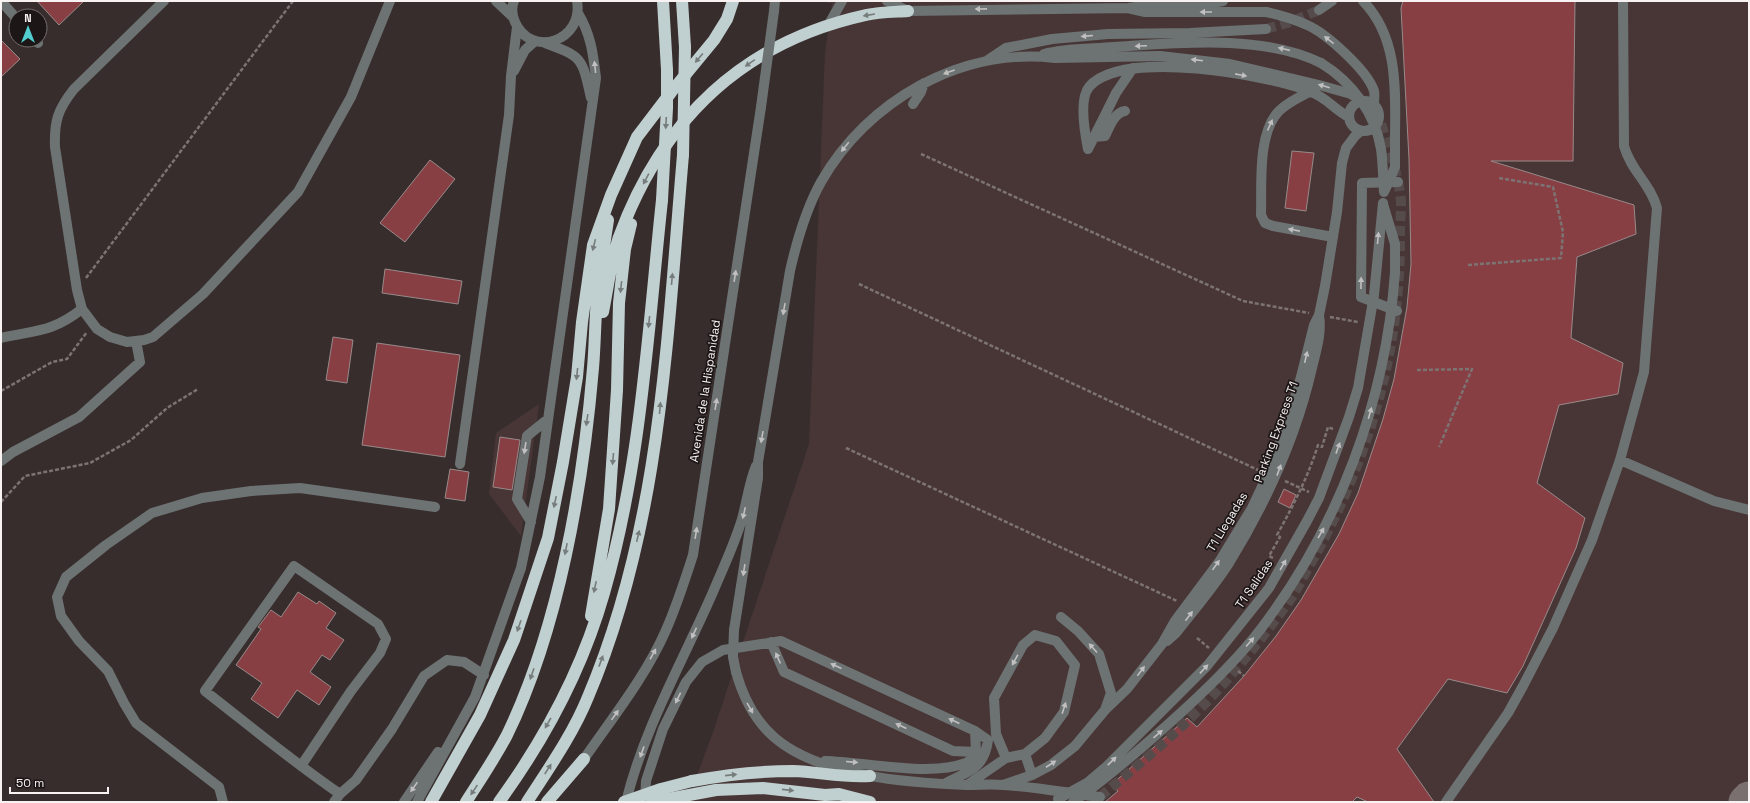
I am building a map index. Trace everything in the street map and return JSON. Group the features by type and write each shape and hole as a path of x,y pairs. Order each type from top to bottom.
{"highway":[{"path":"499,802 520,772 562,699 588,638 604,594 627,501 640,417 662,200 667,108 667,70 663,1"},
{"path":"527,802 559,752 588,697 624,596 650,485 660,418 683,155 685,47 682,1"},
{"path":"431,802 480,714 514,640 548,538 563,462 577,377 582,322 593,245 611,195 637,137 714,40 727,20 733,1"},
{"path":"466,802 488,770 507,734 529,682 543,641 563,562 575,502 593,368 618,238 638,194 656,161 677,130 702,102 730,77 761,56 794,38 829,24 868,14 908,10"},
{"path":"588,638 593,592 601,558 608,509 614,448 621,288 625,249 638,194"},
{"path":"593,368 597,299 611,195"},
{"path":"547,802 584,759"},
{"path":"625,802 661,789 692,781 726,775 793,772 856,777 870,776"},
{"path":"652,802 716,790 762,788 825,795 839,794 870,802"}],"street":[{"path":"1,1 8,9"},
{"path":"164,1 74,89 63,103 56,116 54,132 77,290 82,309 93,324 110,337 127,342 144,340 161,332 203,294 298,192 351,97 390,1"},
{"path":"496,1 513,17"},
{"path":"514,1 512,5 513,17 517,27 525,36 573,54 584,68 592,105"},
{"path":"511,76 525,50 539,42 555,41 568,33 575,24 578,13 577,1"},
{"path":"829,24 842,1"},
{"path":"887,1 908,10 1129,8 1144,12 1266,12 1308,25 1343,51 1362,71 1374,91 1374,103"},
{"path":"1020,8 1048,1"},
{"path":"1129,8 1144,4 1211,3 1223,1"},
{"path":"1319,10 1332,1"},
{"path":"1362,1 1382,28 1394,70 1395,167 1384,192"},
{"path":"1446,802 1508,713 1553,628 1592,540 1620,460 1644,372 1657,208 1651,191 1630,164 1624,146 1623,1"},
{"name":"Avenida de la Hispanidad","path":"584,759 634,688 666,631 682,592 693,555 774,6"},
{"path":"417,802 475,697 484,675 521,568 540,477 596,78 593,50 587,29 578,13"},
{"path":"460,464 509,115 511,76 517,27"},
{"path":"986,62 1006,48 1052,39 1108,34 1190,33 1266,29"},
{"path":"1097,800 1003,785 946,784 870,776 814,760 781,743 762,725 745,699 736,672 733,656 734,630 758,478 758,462 790,271 798,240 820,183 837,157 861,129 886,107 924,83 964,67 986,62 1038,56 1056,51 1126,46 1248,44 1291,51 1321,63 1341,78 1352,89 1369,113 1381,149 1384,192"},
{"path":"1038,56 1055,58 1160,56 1222,63 1274,73 1351,94 1360,100 1367,100 1374,103 1379,110 1380,119 1375,127 1370,130 1361,131 1354,128 1349,117 1341,113 1325,98 1311,91 1237,74 1167,67 1133,68 1109,74 1097,80 1089,87 1085,94 1084,110 1088,149 1116,93 1133,68"},
{"path":"913,104 922,92 924,83"},
{"path":"1311,91 1280,110 1271,121 1264,147 1261,215 1265,223 1273,226 1333,237"},
{"path":"1349,117 1352,106 1360,100"},
{"path":"1094,138 1105,136 1116,116 1120,112 1125,111"},
{"name":"T1 Llegadas","path":"1003,785 1051,765 1075,746 1105,710 1127,689 1162,644 1175,621 1223,555 1272,476 1314,325 1319,315 1340,191 1342,163 1346,148 1361,131"},
{"path":"1397,311 1361,297 1362,183 1398,182"},
{"name":"T1 Salidas","path":"1055,801 1087,783 1157,718 1207,666 1269,588 1307,522 1319,498 1332,464 1358,388 1384,192"},
{"path":"1073,802 1131,757 1220,677 1260,630 1285,593 1326,524 1342,489 1370,416 1379,377 1392,305 1395,244 1383,203"},
{"path":"1,338 39,332 52,328 82,309"},
{"path":"1,462 14,452 79,416 90,407 140,362 136,341"},
{"path":"530,522 517,499 526,436 548,419"},
{"path":"1620,460 1714,501 1749,510"},
{"path":"625,802 652,726 713,592 742,520 752,477 758,462"},
{"path":"222,802 219,787 136,723 108,671 79,641 61,616 57,597 66,577 106,545 152,513 202,498 251,491 300,488 435,507"},
{"path":"301,766 351,691 380,653 386,639 378,624 294,566 205,691 301,766 340,794"},
{"path":"1061,617 1078,631 1099,654 1111,692 1105,710"},
{"path":"967,785 1006,758 1025,754 1045,738 1064,712 1075,665 1056,641 1035,635 1023,645 994,698 996,734 1006,758"},
{"path":"645,802 646,781 663,729 686,682 702,662 723,650 781,641 975,731 988,740 986,754 976,767 946,784"},
{"path":"771,642 784,672 953,750 976,752"},
{"path":"334,802 340,794 356,780 392,728 424,676 447,660 464,662 484,675"},
{"path":"404,802 475,697"},
{"path":"814,760 929,769 952,766 967,762 976,752 975,731"},
{"path":"1025,754 1032,774"},
{"path":"825,795 839,802"}],"path":[{"path":"77,290 293,1"},
{"path":"921,154 1243,301 1319,315 1366,320"},
{"path":"1468,265 1560,258 1563,232 1553,187 1499,178"},
{"path":"859,284 1272,476 1314,494"},
{"path":"1,391 52,362 67,359 93,324"},
{"path":"1417,370 1472,369 1439,447"},
{"path":"1,502 25,476 90,463 131,440 167,408 198,389"},
{"path":"1277,553 1274,559 1269,556 1280,537 1277,535 1312,464 1318,445 1322,447 1328,427 1334,429 1332,436"},
{"path":"846,448 1179,602 1176,607"}],"shaded area":[{"path":"827,1 1749,1 1749,802 687,802 712,735 809,444 825,53 832,3 827,3"},
{"path":"539,404 521,536 489,494 496,433"}],"building":[{"path":"37,1 84,1 59,25 48,13 48,8 43,8"},
{"path":"1403,1 1575,1 1573,161 1491,161 1634,205 1636,234 1577,257 1571,338 1623,363 1618,394 1559,405 1537,483 1585,518 1576,548 1523,666 1507,693 1448,679 1397,749 1434,802 1368,802 1357,797 1352,802 1105,802 1118,791 1111,785 1187,718 1197,727 1244,676 1276,636 1301,600 1339,534 1358,493 1383,419 1394,379 1407,307 1411,264 1409,159 1401,8"},
{"path":"1,40 20,59 1,77"},
{"path":"1292,151 1314,153 1306,211 1285,208"},
{"path":"430,160 455,179 405,242 380,223"},
{"path":"385,269 462,281 458,304 382,293"},
{"path":"333,337 353,340 347,383 326,380"},
{"path":"377,343 460,355 445,457 362,445"},
{"path":"500,437 520,440 512,490 493,487"},
{"path":"450,469 469,472 465,501 445,498"},
{"path":"1284,489 1296,495 1290,508 1278,502"},
{"path":"298,592 317,604 319,601 336,613 326,628 344,640 330,660 322,655 310,672 331,687 319,705 297,690 278,718 251,699 262,683 236,665 261,629 258,627 271,610 281,617"}],"taxiway":[{"path":"1746,802 1749,799"}],"tunnel":[{"path":"1266,29 1291,22 1319,10"},
{"path":"1100,797 1188,720 1222,686 1244,660 1295,592 1315,556 1352,479 1366,440 1388,360 1395,319 1399,277 1400,192 1380,119"}]}
